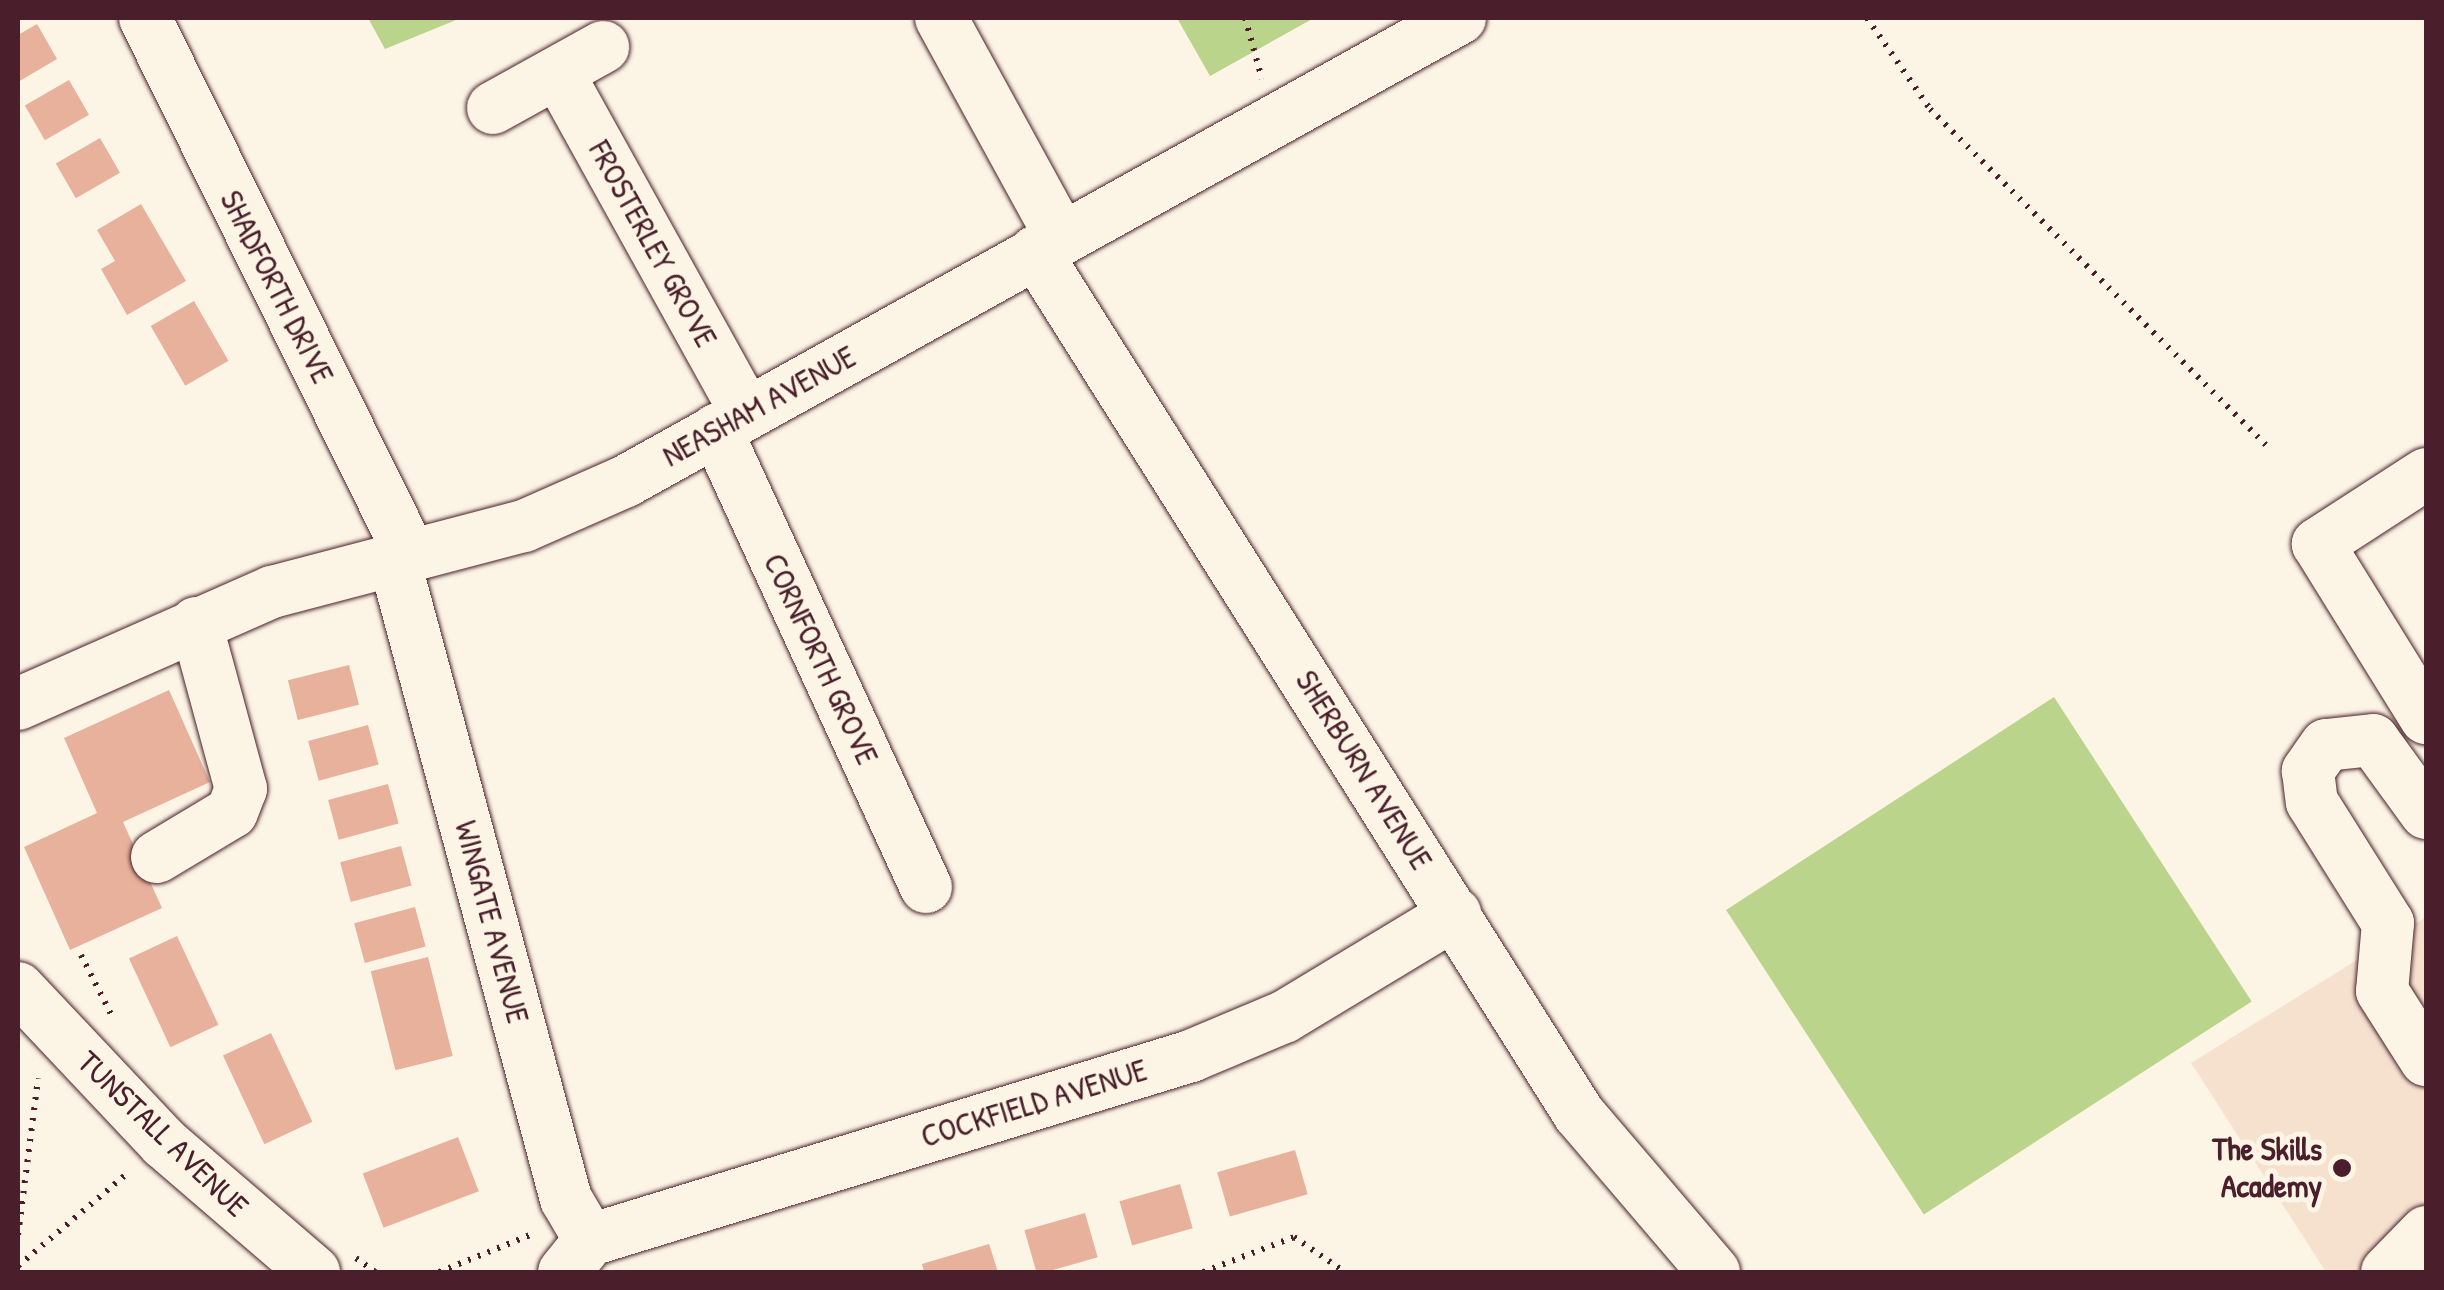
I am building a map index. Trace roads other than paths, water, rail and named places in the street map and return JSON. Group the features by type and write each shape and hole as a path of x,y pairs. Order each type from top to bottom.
{"street":[{"name":"SHADFORTH DRIVE","path":"145,18 403,558"},
{"name":"SHERBURN AVENUE","path":"942,18 1048,245 1455,914 1579,1114 1705,1270"},
{"name":"NEASHAM AVENUE","path":"18,704 196,623 403,558 524,526 731,422 1460,18"},
{"path":"493,108 559,75 603,47"},
{"name":"FROSTERLEY GROVE","path":"559,75 731,422"},
{"name":"CORNFORTH GROVE","path":"731,422 926,887"},
{"path":"2426,474 2318,544 2426,718"},
{"name":"WINGATE AVENUE","path":"403,558 577,1243"},
{"path":"157,857 232,812 241,789 196,623"},
{"path":"2426,813 2373,740 2326,745 2308,770 2312,802 2388,923 2382,992 2426,1060"},
{"name":"COCKFIELD AVENUE","path":"577,1243 1191,1056 1284,1017 1455,914"},
{"name":"TUNSTALL AVENUE","path":"26,1002 164,1142 314,1272"},
{"path":"2387,1272 2426,1232"}],"place":[{"name":"The Skills Academy","path":"2342,1168"}]}
